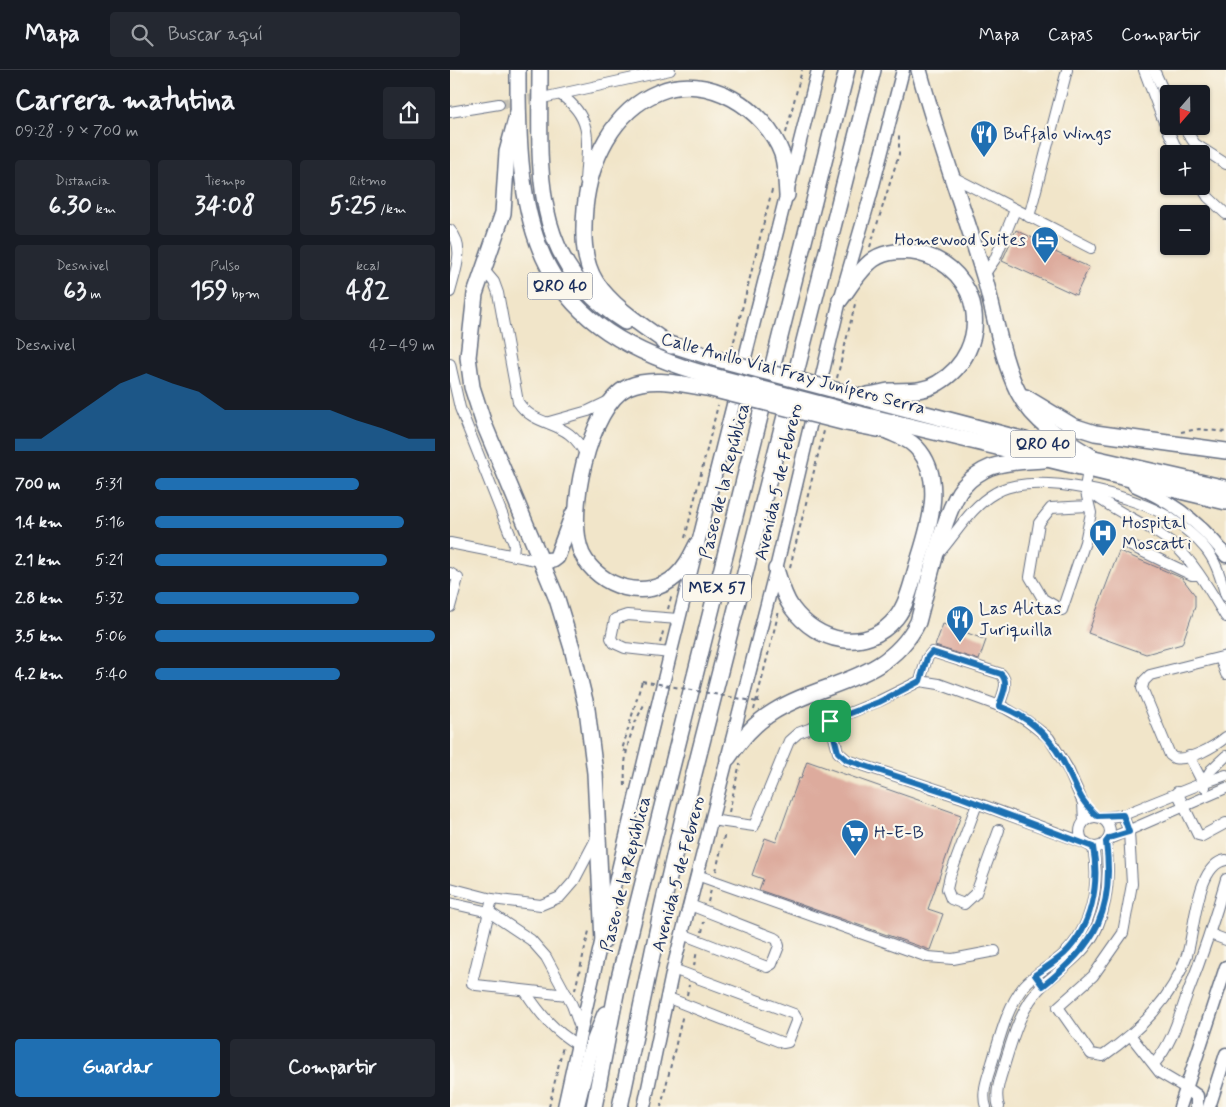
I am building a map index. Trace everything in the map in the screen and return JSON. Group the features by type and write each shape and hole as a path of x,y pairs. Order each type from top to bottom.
{"highway":[{"name":"Calle Anillo Vial Fray Junípero Serra","path":"518,70 518,112 526,206 535,238 548,267 566,294 590,320 617,339 710,382 849,417 998,447 1044,460 1091,464 1226,488"},
{"name":"Calle Anillo Vial Fray Junípero Serra","path":"540,70 541,183 548,221 561,254 582,288 608,312 635,329 671,346 856,395 1091,464 1113,476 1226,502"},
{"name":"Paseo de la República","path":"594,1107 619,978 847,70"},
{"name":"MEX 57","path":"620,1107 685,809 873,70"},
{"path":"919,70 936,134 984,276 1018,392 1036,417 1091,464"},
{"path":"671,346 617,306 596,282 588,265 582,232 587,192 594,166 605,141 617,122 638,103 660,91 683,88 708,89 732,96 754,113 781,153 786,169 786,195"},
{"path":"518,112 507,152 503,212 475,294 468,357 472,386 484,424 557,599 572,648 587,709 595,773 596,839 602,942"},
{"path":"840,300 865,267 876,258 895,252 910,251 939,259 950,266 967,285 975,316 974,330 958,366 938,383 924,389 856,395"},
{"path":"541,561 553,560 559,555 576,507 598,419 611,400 628,387 651,382 710,382"},
{"path":"1018,392 1073,426 1094,433 1226,451"},
{"path":"776,569 791,607 806,624 822,634 841,641 863,639 881,631 895,619 906,602 930,524 933,491 930,474 922,455 907,440 849,417"},
{"path":"889,432 998,447"},
{"path":"728,758 754,724 774,711 872,670 888,660 911,635 918,622 955,498 969,482 991,468 1016,461 1044,460"},
{"path":"576,507 578,542 582,553 596,573 617,586 642,589 665,583 676,576 689,562 697,544"},
{"path":"576,1107 590,1052 619,978"}],"main road":[{"path":"564,1107 631,809 818,70"},
{"name":"Avenida 5 de Febrero","path":"644,1107 666,997 776,569 840,300 870,197 903,70"},
{"path":"1113,476 1172,504 1211,536 1226,556"},
{"path":"1180,1107 1226,967"},
{"path":"1209,1107 1226,1054"},
{"path":"1187,1089 1197,1096 1197,1107"}],"street":[{"path":"547,97 670,70"},
{"path":"1028,217 1067,70"},
{"path":"1144,70 1161,116 1176,145"},
{"path":"1154,70 1161,85"},
{"path":"561,94 570,101 585,121 587,139 582,232"},
{"path":"450,112 499,104"},
{"path":"1189,135 1195,144 1226,164"},
{"path":"950,176 1091,248"},
{"path":"1207,195 1226,214"},
{"path":"984,276 995,259 1015,210"},
{"path":"450,230 457,244 459,259 450,292"},
{"path":"483,269 491,277 498,292 518,402 530,415 562,428 574,436 587,458"},
{"path":"450,364 460,408 514,544 514,555"},
{"path":"549,422 588,411 611,400"},
{"path":"1088,506 1051,508 1039,523 1030,577 1043,599 1062,610 1085,542 1091,513 1085,488 1091,464"},
{"path":"937,554 956,534 973,509 996,492 1031,482 1085,488 1120,497 1169,517 1205,548 1218,571 1226,596"},
{"path":"1085,488 1104,504 1158,533 1174,545 1202,577 1226,617"},
{"path":"450,545 541,561"},
{"path":"1130,546 1192,575 1202,577 1218,571"},
{"path":"450,572 458,578 450,607"},
{"path":"670,653 619,646 611,638 614,619 627,615 678,619"},
{"path":"920,681 927,658 932,652 936,653 1001,674 1005,678 1006,684 999,706"},
{"path":"1226,674 1223,657 1150,675 1144,681 1142,688 1170,755 1177,759 1189,756 1216,745 1226,737"},
{"path":"712,820 754,826 790,741 798,733 879,702 920,681 940,684 999,706 1027,720 1049,738 1068,770 1083,803 1083,823 1080,834 1089,845 1097,867 1094,897 1076,940 1063,955 1035,975 1016,999 1000,1036 985,1086 986,1107"},
{"path":"830,721 838,752 847,760 977,804 1089,845 1129,832 1226,788"},
{"path":"1189,756 1210,794"},
{"path":"1203,783 1211,770 1226,756"},
{"path":"1060,835 1083,823 1100,817 1123,815 1177,792 1226,775"},
{"path":"1177,792 1200,836 1226,824"},
{"path":"999,1107 997,1090 1011,1042 1028,1003 1043,986 1070,964 1097,929 1106,901 1110,869 1108,840 1111,829 1083,803"},
{"path":"977,804 946,889 951,899 964,904 976,893 999,830"},
{"path":"1123,815 1129,832 1132,884 1123,933 1093,976 1058,1007 1091,1054 1103,1056 1131,1036 1156,1010 1175,980 1187,956 1206,876 1221,861 1226,860"},
{"path":"450,888 492,898 541,905 560,897 574,881 596,839"},
{"path":"697,876 928,957 953,959 995,951"},
{"path":"1154,1064 1166,1050 1210,934 1226,879"},
{"path":"492,898 472,983 567,995"},
{"path":"450,903 489,912 531,940 546,956 567,995 581,1030"},
{"path":"682,934 767,967 772,964 779,946 777,939 690,905"},
{"path":"1084,924 1097,929"},
{"path":"1210,934 1226,940"},
{"path":"666,997 783,1043 788,1042 797,1018 794,1014 673,969"},
{"path":"1035,975 1043,986"},
{"path":"525,991 542,1017 565,1037 578,1045"},
{"path":"1131,1036 1160,1073 1187,1089"}],"path":[{"path":"627,751 622,750 642,681 758,702"}],"building":[{"name":"Homewood Suites","path":"1016,230 1056,249 1055,252 1089,267 1076,295 1002,261"},
{"name":"Hospital Moscatti","path":"1119,551 1182,578 1195,595 1195,607 1182,644 1146,654 1088,633"},
{"name":"Las Alitas Juriquilla","path":"943,624 986,640 979,660 935,646"},
{"name":"H-E-B","path":"807,761 961,815 928,909 943,914 930,950 759,890 763,879 752,875 765,838 776,842"}],"tunnel":[{"path":"499,104 546,97"}],"place":[{"name":"Buffalo Wings","path":"984,158"},
{"name":"Homewood Suites","path":"1045,264"},
{"name":"Hospital Moscatti","path":"1103,557"},
{"name":"Las Alitas Juriquilla","path":"960,643"},
{"name":"H-E-B","path":"855,857"}],"route":[{"path":"932,652 1001,674 1005,678 1006,684 999,706 1027,720 1049,738 1068,770 1083,803 1097,816 1102,818 1123,815 1129,832 1109,838 1106,842 1110,869 1106,901 1097,929 1070,964 1043,986 1035,975 1063,955 1076,940 1084,924 1094,897 1097,867 1093,847 963,798 847,760 838,752 830,721 879,702 920,681 927,658 932,652"}]}
